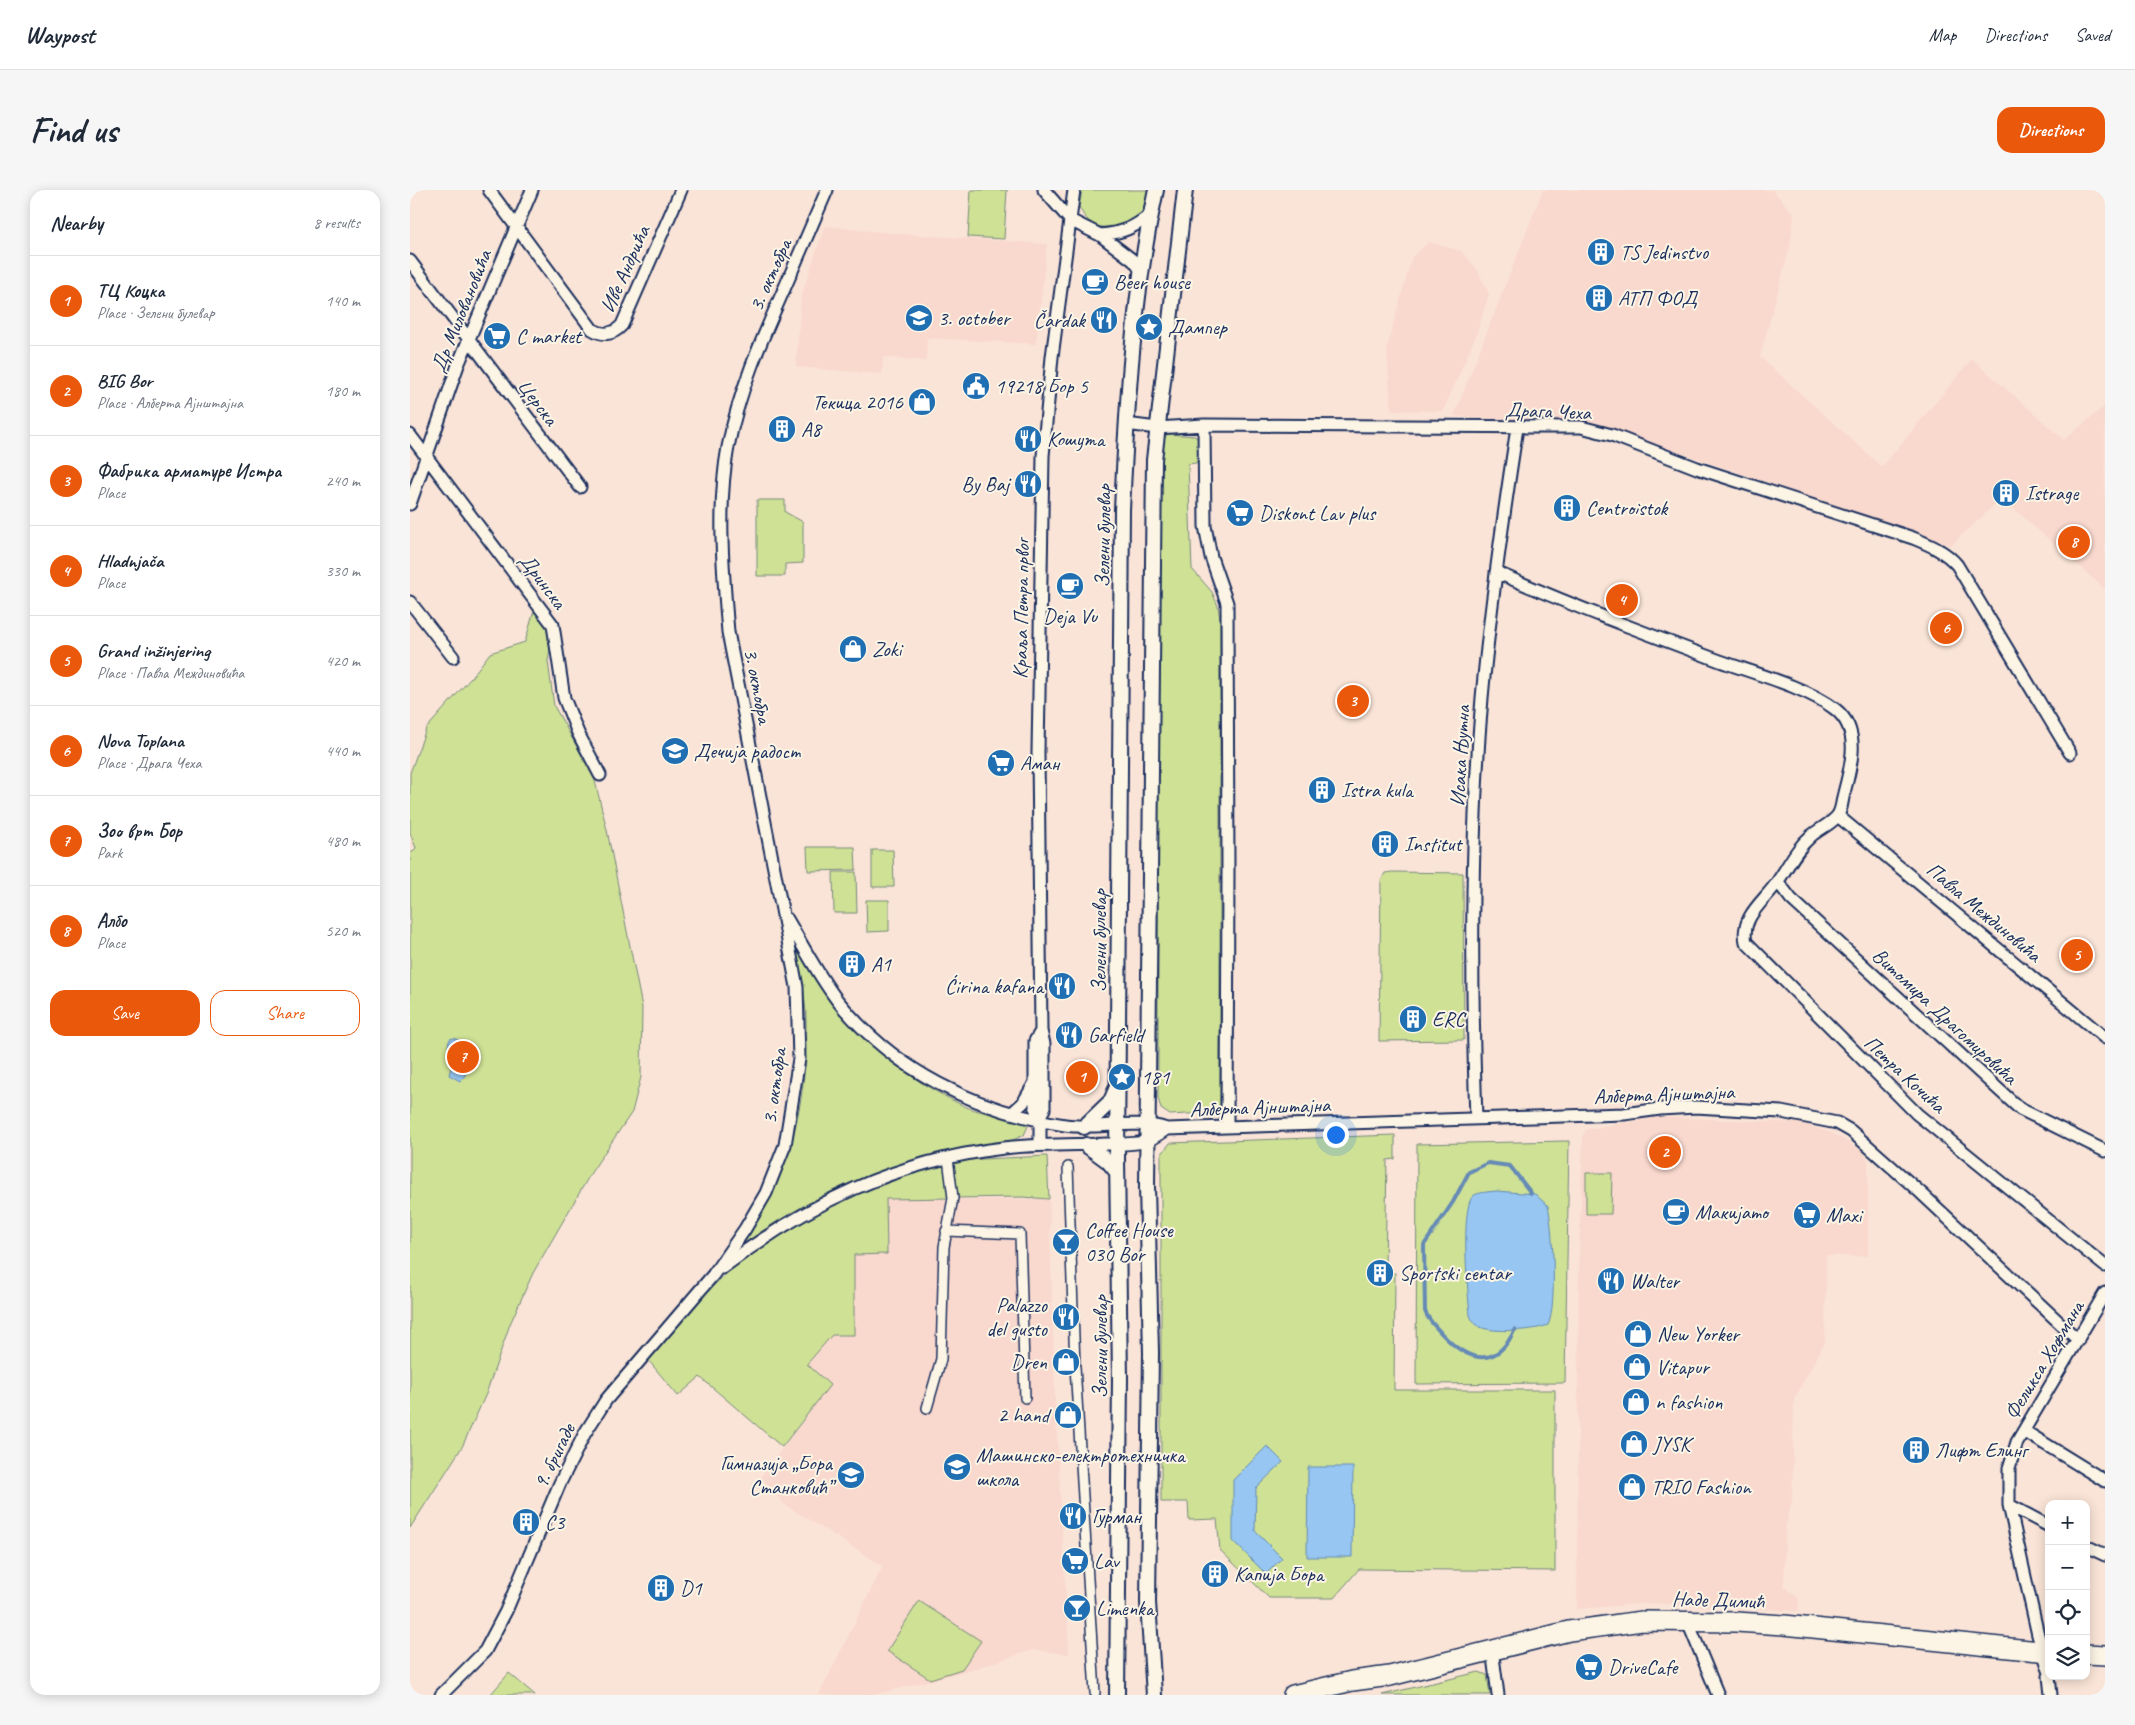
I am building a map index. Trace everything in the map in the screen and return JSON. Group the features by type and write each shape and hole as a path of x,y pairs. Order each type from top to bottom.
{"main road":[{"name":"Наде Димић","path":"1390,1676 1492,1649 1589,1627 1642,1621 1687,1620 1784,1625 2045,1651"},
{"path":"2090,1654 2105,1655"},
{"path":"1293,1695 1352,1681 1390,1676"},
{"path":"1335,1695 1390,1676"}],"street":[{"path":"489,190 516,226"},
{"name":"Др Миловановића","path":"410,504 468,339 532,190"},
{"name":"Иве Андрића","path":"516,226 536,256 592,329 599,334 607,335 622,325 681,190"},
{"name":"3. октобра","path":"713,1275 746,1229 766,1193 784,1145 799,1059 797,987 728,632 725,601 722,500 728,449 738,403 760,343 827,190"},
{"path":"1044,190 1070,220 1100,235 1134,261 1141,270"},
{"name":"Краља Петра првог","path":"1040,1145 1040,1118 1044,1109 1044,1044 1040,1031 1038,763 1043,465 1052,357 1074,190"},
{"name":"Зелени булевар","path":"1117,1695 1120,1378 1117,1144 1122,510 1126,424 1141,270 1156,190"},
{"path":"1154,1695 1148,1602 1150,1353 1148,1141 1154,470 1184,190"},
{"path":"1100,235 1118,233 1132,228 1151,214"},
{"name":"Церска","path":"410,262 580,487"},
{"name":"Драга Чеха","path":"1126,424 1157,428 1204,425 1581,427 1612,435 1697,468 1913,538 1948,555 1957,565 2070,753"},
{"path":"1204,425 1205,526 1211,557 1226,603 1227,1127"},
{"name":"Исака Њутна","path":"1476,1118 1473,1030 1474,849 1482,699 1496,572 1517,428"},
{"name":"Дринска","path":"410,435 553,625 564,698 578,733 600,775"},
{"path":"410,453 425,457"},
{"path":"1496,572 1614,622 1790,687 1834,708 1847,724 1853,749 1852,764 1838,816"},
{"path":"410,602 453,657"},
{"name":"Петра Кочића","path":"1838,816 1800,847 1778,882 1758,905 1746,925 1746,942 1917,1114 2105,1266"},
{"name":"Павла Междиновића","path":"1838,816 2105,1038"},
{"name":"Витомира Драгомировића","path":"1778,882 1790,899 1988,1079 2005,1098 2036,1118 2105,1151"},
{"path":"784,913 837,1000 869,1033 928,1080 955,1094 1012,1113 1084,1127 1149,1124 1167,1129"},
{"name":"Краља Петра првог","path":"1040,1031 1035,1042 1035,1108 1040,1118"},
{"path":"1012,1113 1023,1103 1035,1082"},
{"path":"1084,1127 1111,1101 1118,1084"},
{"name":"Алберта Ајнштајна","path":"1167,1129 1624,1114 1660,1109 1696,1108 1781,1112 1837,1123 1851,1131 1914,1187 2078,1340"},
{"path":"713,1275 774,1232 831,1198 906,1168 1004,1148 1148,1141 1167,1129"},
{"path":"1086,1145 1108,1161 1117,1172"},
{"path":"927,1408 941,1359 943,1262 946,1231 953,1198 948,1158"},
{"path":"1068,1167 1075,1366 1095,1693"},
{"path":"946,1231 1020,1234 1026,1398"},
{"name":"9. бригаде","path":"441,1695 485,1651 506,1611 560,1483 585,1433 606,1400 713,1275"},
{"name":"Феликса Хофмана","path":"2045,1647 2009,1505 2009,1468 2012,1454 2024,1431 2105,1293"},
{"path":"2024,1431 2105,1481"},
{"path":"2009,1505 2045,1524"},
{"path":"2090,1548 2105,1555"},
{"path":"1687,1620 1718,1695"},
{"path":"1492,1649 1498,1695"},
{"path":"2049,1680 2051,1695"}],"shaded area":[{"path":"1543,190 1772,190 1794,214 1790,246 1760,357 1882,467 1972,359 2064,440 2105,406 2105,589 2002,498 1951,545 1599,425 1454,416"},
{"name":"3. october","path":"825,226 890,233 1047,244 1036,344 927,338 926,361 883,357 882,374 796,367 801,297"},
{"path":"1429,242 1461,251 1477,269 1489,294 1476,335 1443,411 1391,410 1387,348 1412,257"},
{"path":"1659,1117 1800,1123 1829,1132 1843,1139 1865,1153 1868,1162 1868,1256 1826,1256 1825,1342 1794,1399 1792,1501 1785,1528 1784,1586 1799,1599 1798,1611 1649,1603 1577,1609 1579,1261 1583,1135 1587,1129"},
{"path":"885,1199 1049,1199 1055,1402 1069,1654 1033,1650 976,1668 874,1695 819,1695 883,1566 784,1504 761,1477 830,1385 807,1365 832,1335 854,1335 854,1255 887,1254"}],"green space":[{"path":"971,190 1007,190 1004,239 968,237"},
{"path":"1082,190 1147,190 1143,208 1138,217 1121,226 1103,227 1094,225 1084,216 1079,207"},
{"path":"1167,434 1195,436 1199,442 1200,453 1196,463 1188,464 1192,569 1212,592 1218,606 1220,619 1220,1112 1170,1115 1161,1109 1158,1098 1158,460 1160,447"},
{"path":"757,500 785,500 785,512 803,522 803,563 785,564 785,576 757,576"},
{"path":"536,604 552,636 548,661 554,706 594,777 607,830 642,1007 641,1077 632,1112 592,1171 533,1273 510,1324 486,1394 462,1447 410,1528 410,854 416,848 410,833 410,773 426,729 471,678 490,653 525,642"},
{"path":"807,847 855,847 856,870 808,871"},
{"path":"872,850 893,850 894,887 872,887"},
{"path":"833,872 856,872 857,913 834,913"},
{"path":"1385,873 1463,873 1464,1040 1379,1041 1381,881"},
{"path":"866,900 889,900 889,931 867,932"},
{"path":"796,946 848,1019 887,1058 909,1075 964,1106 1024,1123 1028,1126 1024,1135 1013,1140 938,1154 871,1174 808,1204 743,1244 773,1193 784,1166 799,1109 806,1051 806,1012"},
{"path":"1395,1135 1395,1159 1387,1160 1385,1269 1376,1269 1377,1278 1384,1278 1385,1273 1395,1273 1394,1390 1555,1390 1555,1571 1359,1569 1334,1598 1269,1598 1220,1550 1217,1519 1189,1520 1188,1502 1161,1502 1161,1155 1170,1143"},
{"path":"1569,1141 1565,1383 1416,1384 1417,1144"},
{"path":"1047,1156 1049,1199 1022,1197 886,1199 887,1254 854,1255 854,1335 832,1335 807,1364 830,1385 782,1447 700,1377 678,1396 644,1355 690,1307 751,1251 833,1203 907,1173 962,1160"},
{"path":"1586,1173 1612,1173 1611,1214 1586,1214"},
{"path":"919,1601 981,1641 962,1669 930,1679 887,1651"},
{"path":"1479,1672 1487,1675 1490,1695 1382,1695"},
{"path":"509,1673 535,1695 490,1695"}],"water":[{"path":"454,1038 460,1041 461,1048 459,1051 468,1058 469,1062 467,1071 460,1081 449,1075 454,1057 449,1051 448,1044 450,1039"},
{"path":"1496,1191 1535,1194 1548,1206 1553,1248 1553,1285 1551,1316 1548,1325 1524,1330 1504,1331 1486,1329 1478,1326 1470,1315 1466,1252 1469,1204 1475,1195"},
{"path":"1267,1446 1283,1462 1256,1488 1255,1531 1282,1558 1266,1574 1233,1541 1233,1480"},
{"path":"1308,1467 1353,1467 1352,1557 1307,1557"}],"waterway":[{"path":"1515,1329 1499,1351 1490,1356 1471,1355 1451,1343 1432,1323 1425,1311 1424,1245 1453,1202 1469,1172 1488,1163 1510,1166 1531,1193"}],"place":[{"name":"TS Jedinstvo","path":"1601,252"},
{"name":"Beer house","path":"1095,282"},
{"name":"АТП ФОД","path":"1599,298"},
{"name":"3. october","path":"919,318"},
{"name":"Čardak","path":"1104,320"},
{"name":"Дампер","path":"1149,327"},
{"name":"C market","path":"497,336"},
{"name":"19218 Бор 5","path":"976,386"},
{"name":"Текица 2016","path":"922,402"},
{"name":"A8","path":"782,429"},
{"name":"Кошута","path":"1028,439"},
{"name":"By Baj","path":"1028,484"},
{"name":"Istrage","path":"2006,493"},
{"name":"Centroistok","path":"1567,508"},
{"name":"Diskont Lav plus","path":"1240,513"},
{"name":"Албо","path":"2074,542"},
{"name":"Deja Vu","path":"1070,586"},
{"name":"Hladnjača","path":"1622,600"},
{"name":"Nova Toplana","path":"1946,628"},
{"name":"Zoki","path":"853,649"},
{"name":"Фабрика арматуре Истра","path":"1353,701"},
{"name":"Дечија радост","path":"675,751"},
{"name":"Аман","path":"1001,763"},
{"name":"Istra kula","path":"1322,790"},
{"name":"Institut","path":"1385,844"},
{"name":"Grand inžinjering","path":"2077,955"},
{"name":"A1","path":"852,964"},
{"name":"Ćirina kafana","path":"1062,986"},
{"name":"ERC","path":"1413,1019"},
{"name":"Garfield","path":"1069,1035"},
{"name":"Зоо врт Бор","path":"463,1057"},
{"name":"ТЦ Коцка","path":"1082,1077"},
{"name":"181","path":"1122,1077"},
{"name":"BIG Bor","path":"1665,1152"},
{"name":"Макијато","path":"1676,1212"},
{"name":"Maxi","path":"1807,1215"},
{"name":"Coffee House 030 Bor","path":"1066,1242"},
{"name":"Sportski centar","path":"1380,1273"},
{"name":"Walter","path":"1611,1281"},
{"name":"Palazzo del gusto","path":"1066,1317"},
{"name":"New Yorker","path":"1638,1334"},
{"name":"Dren","path":"1066,1362"},
{"name":"Vitapur","path":"1637,1367"},
{"name":"n fashion","path":"1636,1402"},
{"name":"2 hand","path":"1068,1415"},
{"name":"JYSK","path":"1634,1444"},
{"name":"Лифт Елинг","path":"1916,1450"},
{"name":"Машинско-електротехничка школа","path":"957,1467"},
{"name":"Гимназија „Бора Станковић”","path":"851,1475"},
{"name":"TRIO Fashion","path":"1632,1487"},
{"name":"Гурман","path":"1073,1516"},
{"name":"C3","path":"526,1522"},
{"name":"Lav","path":"1075,1561"},
{"name":"Капија Бора","path":"1215,1574"},
{"name":"D1","path":"661,1588"},
{"name":"Limenka","path":"1077,1608"},
{"name":"DriveCafe","path":"1589,1667"}]}
